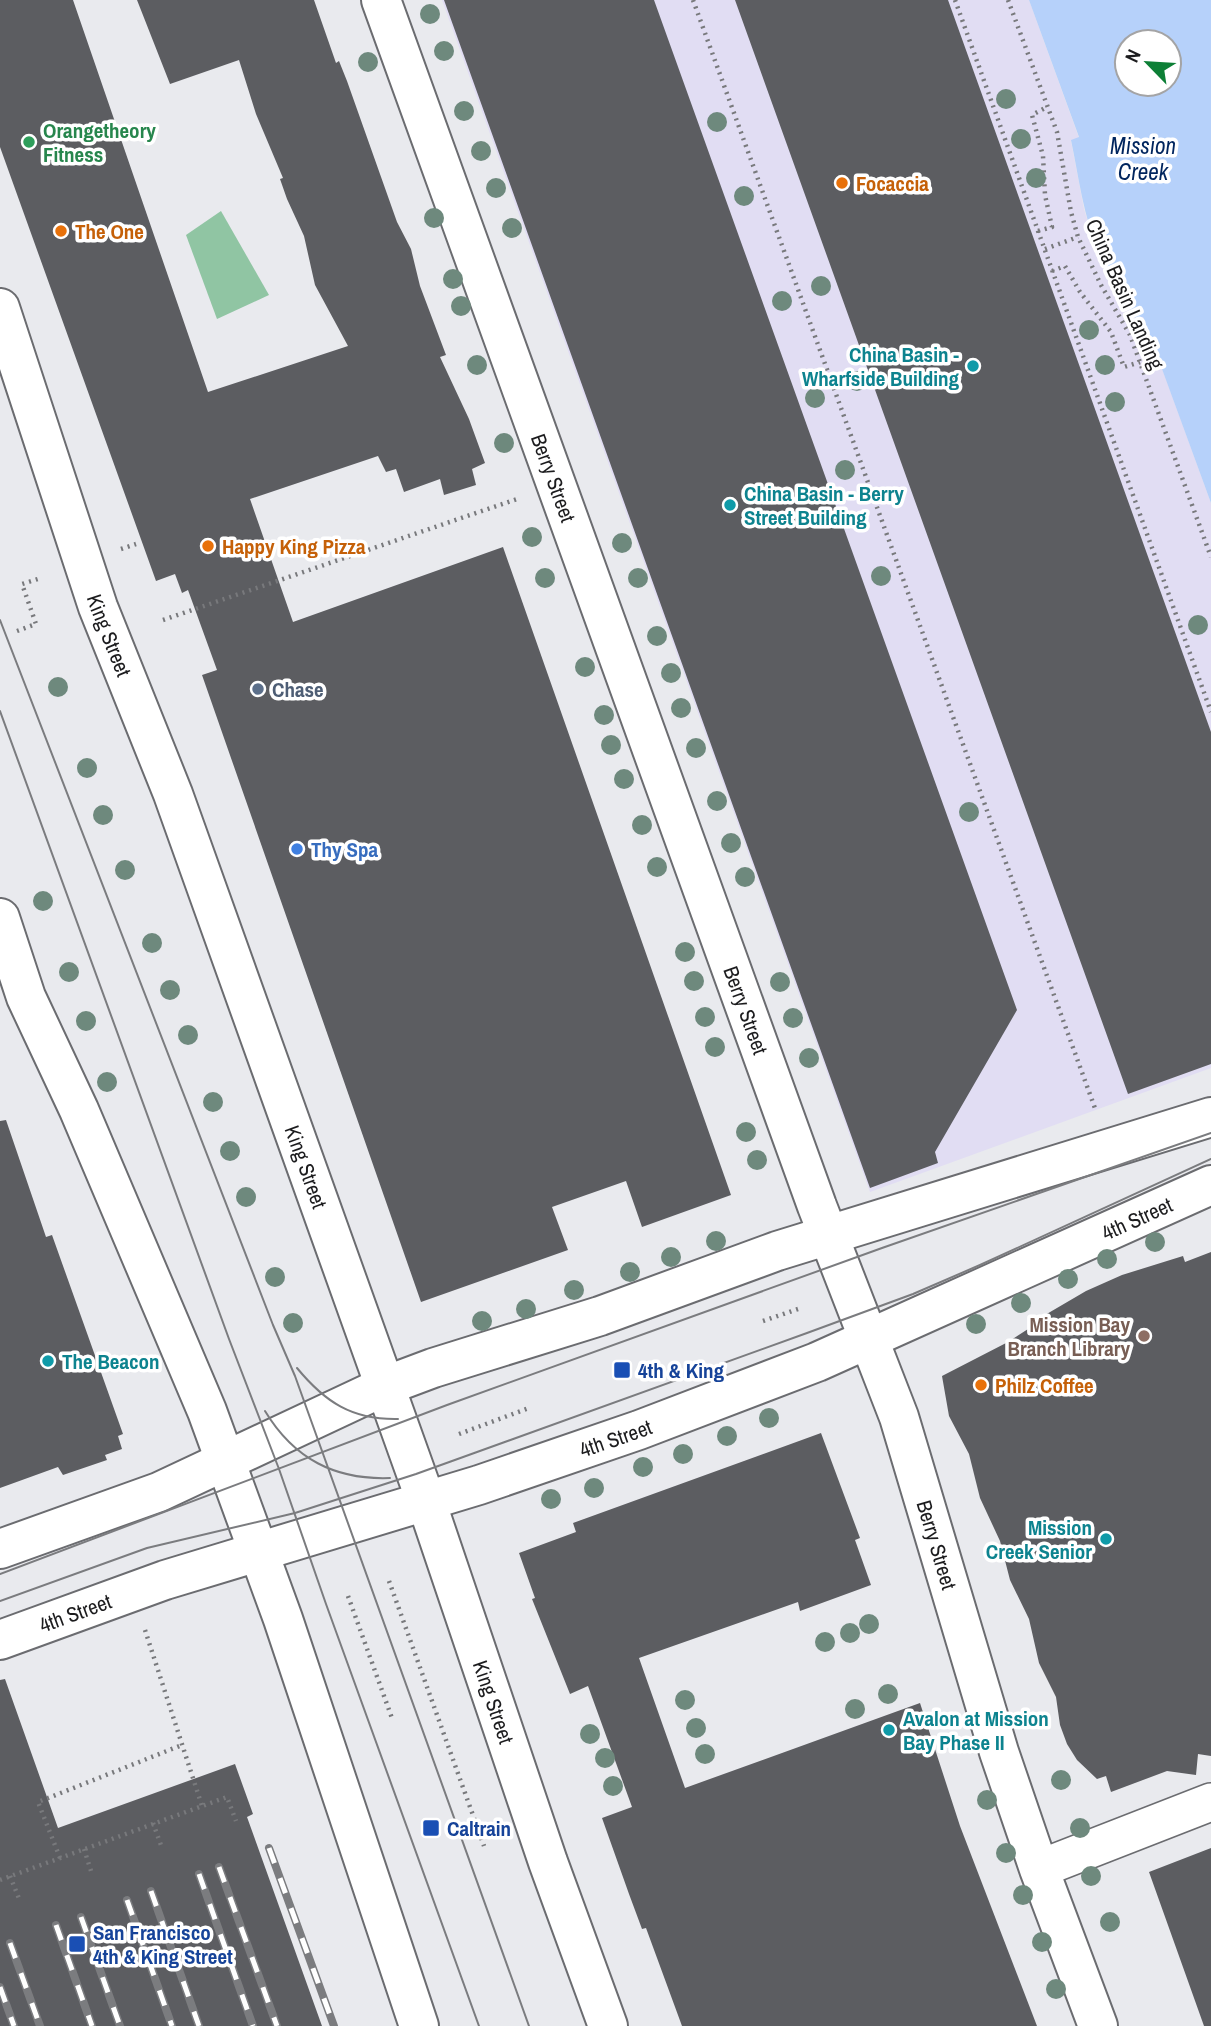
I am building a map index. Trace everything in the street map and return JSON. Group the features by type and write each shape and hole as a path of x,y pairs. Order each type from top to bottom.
{"main road":[{"name":"Berry Street","path":"382,0 829,1236 899,1417 999,1752 1039,1869 1098,2026"},
{"name":"King Street","path":"0,308 98,607 173,794 426,1501 548,1862 608,2026"},
{"path":"0,918 26,997 84,1123 197,1386 225,1459 283,1619 419,2026"},
{"path":"0,1549 159,1492 385,1386 442,1365 600,1316 777,1251 1211,1117"},
{"name":"4th Street","path":"0,1640 165,1580 426,1501 639,1430 817,1362 1211,1185"}],"street":[{"path":"1039,1869 1211,1802"}],"path":[{"path":"693,0 1108,1149"},
{"path":"955,0 1211,712"},
{"name":"China Basin Landing","path":"1009,0 1057,132 1071,212 1079,237 1101,285 1130,335 1211,557"},
{"path":"1038,231 1052,227 1045,195 1043,156 1032,115 1048,107"},
{"path":"1045,249 1079,237"},
{"path":"1052,271 1065,266 1080,292 1111,332 1124,367 1140,362"},
{"path":"163,620 556,484"},
{"path":"17,631 36,624 22,584 38,579"},
{"path":"763,1321 798,1309"},
{"path":"458,1434 529,1408"},
{"path":"389,1581 484,1846"},
{"path":"348,1596 393,1721"},
{"path":"145,1629 202,1806"},
{"path":"60,1858 38,1802 182,1745"},
{"path":"0,1880 227,1797 236,1821"},
{"path":"153,1824 162,1848"},
{"path":"84,1849 92,1874"},
{"path":"10,1876 20,1901"}],"shaded area":[{"path":"442,0 1029,0 1079,138 1071,141 1091,232 1100,255 1136,319 1143,316 1211,503 1211,1068 870,1192"}],"green space":[{"path":"221,211 269,295 217,319 186,235"}],"water":[{"name":"Mission Creek","path":"1029,0 1211,0 1211,503 1143,317 1136,319 1107,269 1094,238 1082,197 1071,140 1079,137"}],"building":[{"path":"0,0 73,0 208,392 348,346 315,285 304,236 287,199 280,179 283,178 256,114 239,60 170,84 137,0 314,0 336,63 339,61 347,81 397,222 411,249 420,286 446,355 440,357 469,419 485,463 472,469 476,485 444,495 440,479 404,492 396,469 386,472 378,456 250,499 293,622 503,547 731,1195 642,1227 626,1181 552,1207 568,1250 421,1302 202,675 217,670 188,590 182,593 175,574 156,581 0,147"},
{"name":"China Basin - Berry Street Building","path":"444,0 654,0 1017,1010 935,1152 938,1163 870,1188"},
{"name":"China Basin - Wharfside Building","path":"735,0 948,0 1211,732 1211,1064 1128,1094"},
{"name":"The Beacon","path":"6,1120 46,1237 52,1235 123,1434 118,1436 122,1449 105,1455 107,1460 63,1475 58,1467 0,1488 0,1121"},
{"name":"Mission Creek Senior","path":"1211,1252 1211,1756 1198,1754 1196,1775 1167,1771 1111,1792 1106,1776 1097,1779 1077,1760 1067,1744 1060,1725 1056,1697 1039,1663 1029,1619 1010,1580 1000,1541 980,1498 969,1454 949,1416 942,1376 1008,1342 1039,1322 1045,1315 1086,1291 1122,1275 1183,1256 1185,1262"},
{"name":"Avalon at Mission Bay Phase II","path":"821,1433 860,1538 855,1540 871,1585 800,1611 798,1602 639,1658 685,1788 920,1703 960,1826 1037,2026 682,2026 646,1928 642,1929 629,1894 602,1818 632,1807 588,1686 570,1694 532,1599 535,1598 519,1553 576,1532 573,1523"},
{"path":"5,1679 58,1828 235,1764 253,1814 247,1817 322,2026 0,2026 0,1680"},
{"path":"1211,1848 1211,2026 1204,2026 1149,1872"}],"tram line":[{"path":"0,620 295,1376 529,2026"},
{"path":"0,711 279,1469 479,2026"},
{"path":"0,1574 447,1405 1211,1133"},
{"path":"0,1601 147,1548 295,1513 416,1474 807,1333 913,1294 1211,1159"},
{"path":"297,1368 318,1390 341,1407 367,1416 398,1419"},
{"path":"265,1411 289,1442 318,1463 351,1475 390,1478"}],"railway":[{"path":"269,1848 334,2026"},
{"path":"219,1867 277,2026"},
{"path":"199,1874 253,2026"},
{"path":"151,1891 199,2026"},
{"path":"127,1900 172,2026"},
{"path":"81,1917 120,2026"},
{"path":"56,1925 92,2026"},
{"path":"10,1943 40,2026"},
{"path":"0,1987 14,2026"}],"place":[{"name":"Orangetheory Fitness","path":"29,142"},
{"name":"Focaccia","path":"842,183"},
{"name":"The One","path":"61,231"},
{"name":"China Basin - Wharfside Building","path":"973,366"},
{"name":"China Basin - Berry Street Building","path":"730,505"},
{"name":"Happy King Pizza","path":"208,546"},
{"name":"Chase","path":"258,689"},
{"name":"Thy Spa","path":"297,849"},
{"name":"Mission Bay Branch Library","path":"1144,1336"},
{"name":"The Beacon","path":"48,1361"},
{"name":"4th & King","path":"622,1370"},
{"name":"Philz Coffee","path":"981,1385"},
{"name":"Mission Creek Senior","path":"1106,1539"},
{"name":"Avalon at Mission Bay Phase II","path":"889,1730"},
{"name":"Caltrain","path":"431,1828"},
{"name":"San Francisco 4th & King Street","path":"77,1944"}]}
